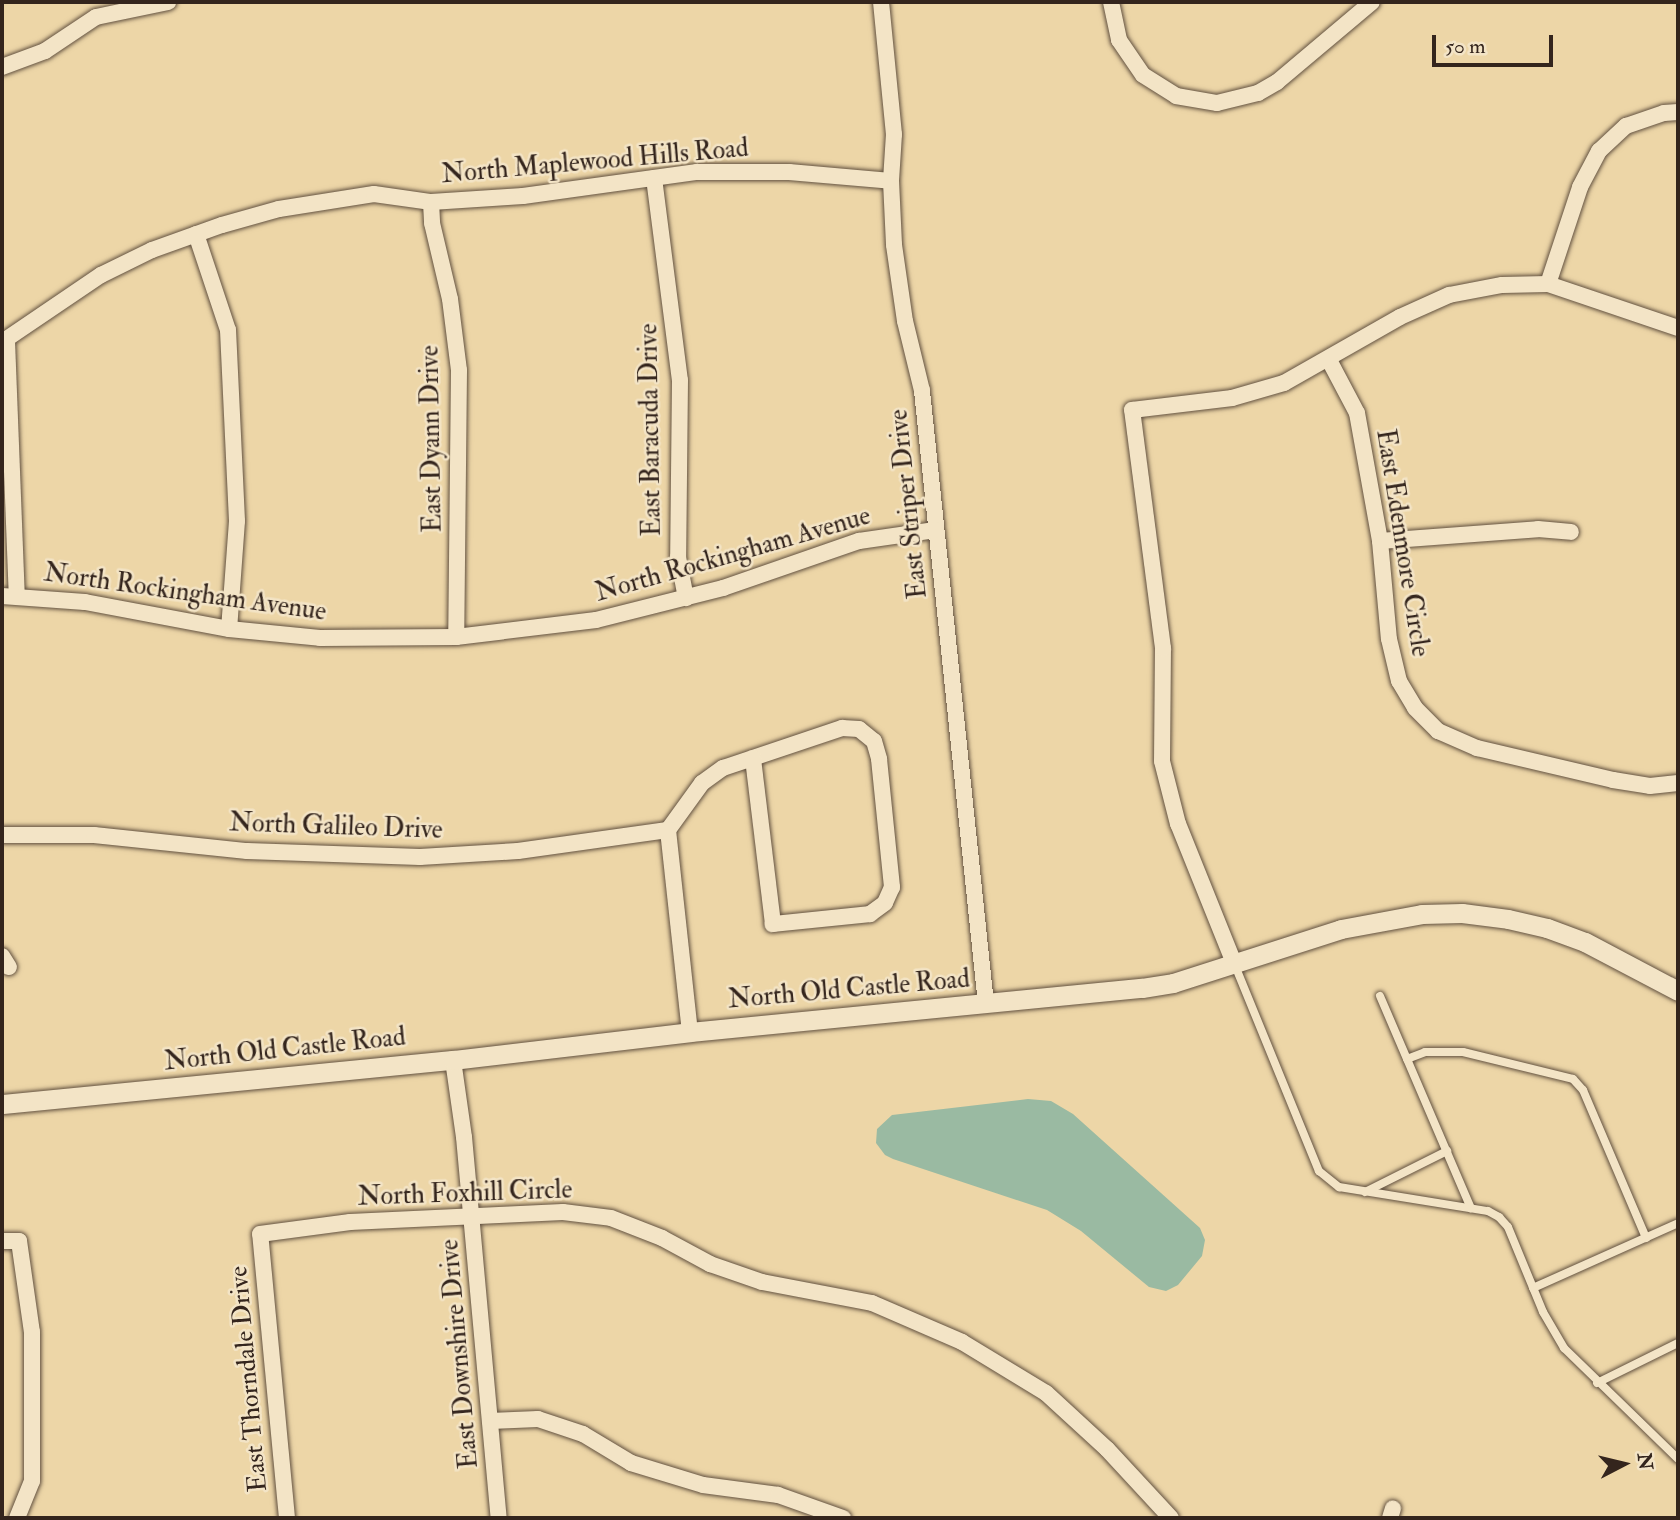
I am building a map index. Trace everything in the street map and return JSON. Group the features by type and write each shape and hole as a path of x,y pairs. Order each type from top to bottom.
{"street":[{"path":"2,66 45,51 96,17 168,2"},
{"name":"East Striper Drive","path":"881,2 894,134 891,181 895,258 905,321 922,391 986,1004"},
{"path":"1111,2 1119,40 1143,75 1176,96 1217,103 1258,93 1277,82 1373,2"},
{"path":"1548,284 1580,187 1599,151 1626,126 1664,113 1678,112"},
{"name":"North Maplewood Hills Road","path":"4,342 102,275 196,234 279,209 374,194 431,202 572,191 697,172 743,171 891,181"},
{"name":"East Baracuda Drive","path":"654,178 680,380 678,558 687,598"},
{"name":"East Dyann Drive","path":"431,202 432,223 450,299 459,370 456,637"},
{"path":"196,234 228,330 237,521 229,629"},
{"path":"1234,962 1178,824 1162,761 1163,648 1132,410 1232,398 1284,383 1329,360 1400,317 1449,295 1502,285 1548,284 1678,328"},
{"path":"4,342 10,596"},
{"name":"East Edenmore Circle","path":"1329,360 1357,413 1380,541 1389,639 1399,681 1415,708 1438,731 1477,748 1613,780 1650,786 1678,783"},
{"path":"1380,541 1538,529 1571,532"},
{"name":"North Rockingham Avenue","path":"10,596 85,602 229,629 320,638 456,637 596,620 687,598 761,576 859,541 935,530"},
{"path":"690,1031 668,830 702,783 723,768 842,728 859,729 874,741 879,759 891,887 885,903 870,914 773,924 753,758"},
{"name":"North Galileo Drive","path":"2,835 94,835 247,851 420,857 518,851 668,830"},
{"name":"North Old Castle Road","path":"2,1104 453,1060 690,1031 1142,988 1173,982 1341,929 1422,914 1462,914 1508,919 1547,928 1585,942 1678,990"},
{"name":"East Downshire Drive","path":"453,1060 471,1215 499,1518"},
{"name":"North Foxhill Circle","path":"260,1234 350,1222 471,1215 563,1213 611,1218 662,1238 710,1264 762,1282 872,1303 962,1342 1045,1394 1107,1449 1171,1518"},
{"name":"East Thorndale Drive","path":"260,1234 287,1518"},
{"path":"2,1241 19,1241 32,1332 33,1481 17,1518"},
{"path":"490,1421 538,1419 583,1434 631,1463 703,1485 778,1495 843,1518"}],"lane":[{"path":"1234,962 1319,1171 1339,1187 1488,1211 1508,1227 1533,1288 1564,1348 1678,1459"},
{"path":"1380,996 1471,1208"},
{"path":"1407,1059 1434,1051 1463,1052 1560,1073 1573,1079 1583,1090 1646,1238"},
{"path":"1364,1192 1447,1151"},
{"path":"1533,1288 1678,1223"},
{"path":"1597,1382 1678,1343"}],"shaded area":[{"path":"1028,1099 1051,1101 1073,1114 1200,1228 1205,1240 1202,1256 1178,1285 1166,1291 1149,1287 1081,1231 1047,1210 893,1159 885,1155 876,1143 877,1129 892,1115"}]}
